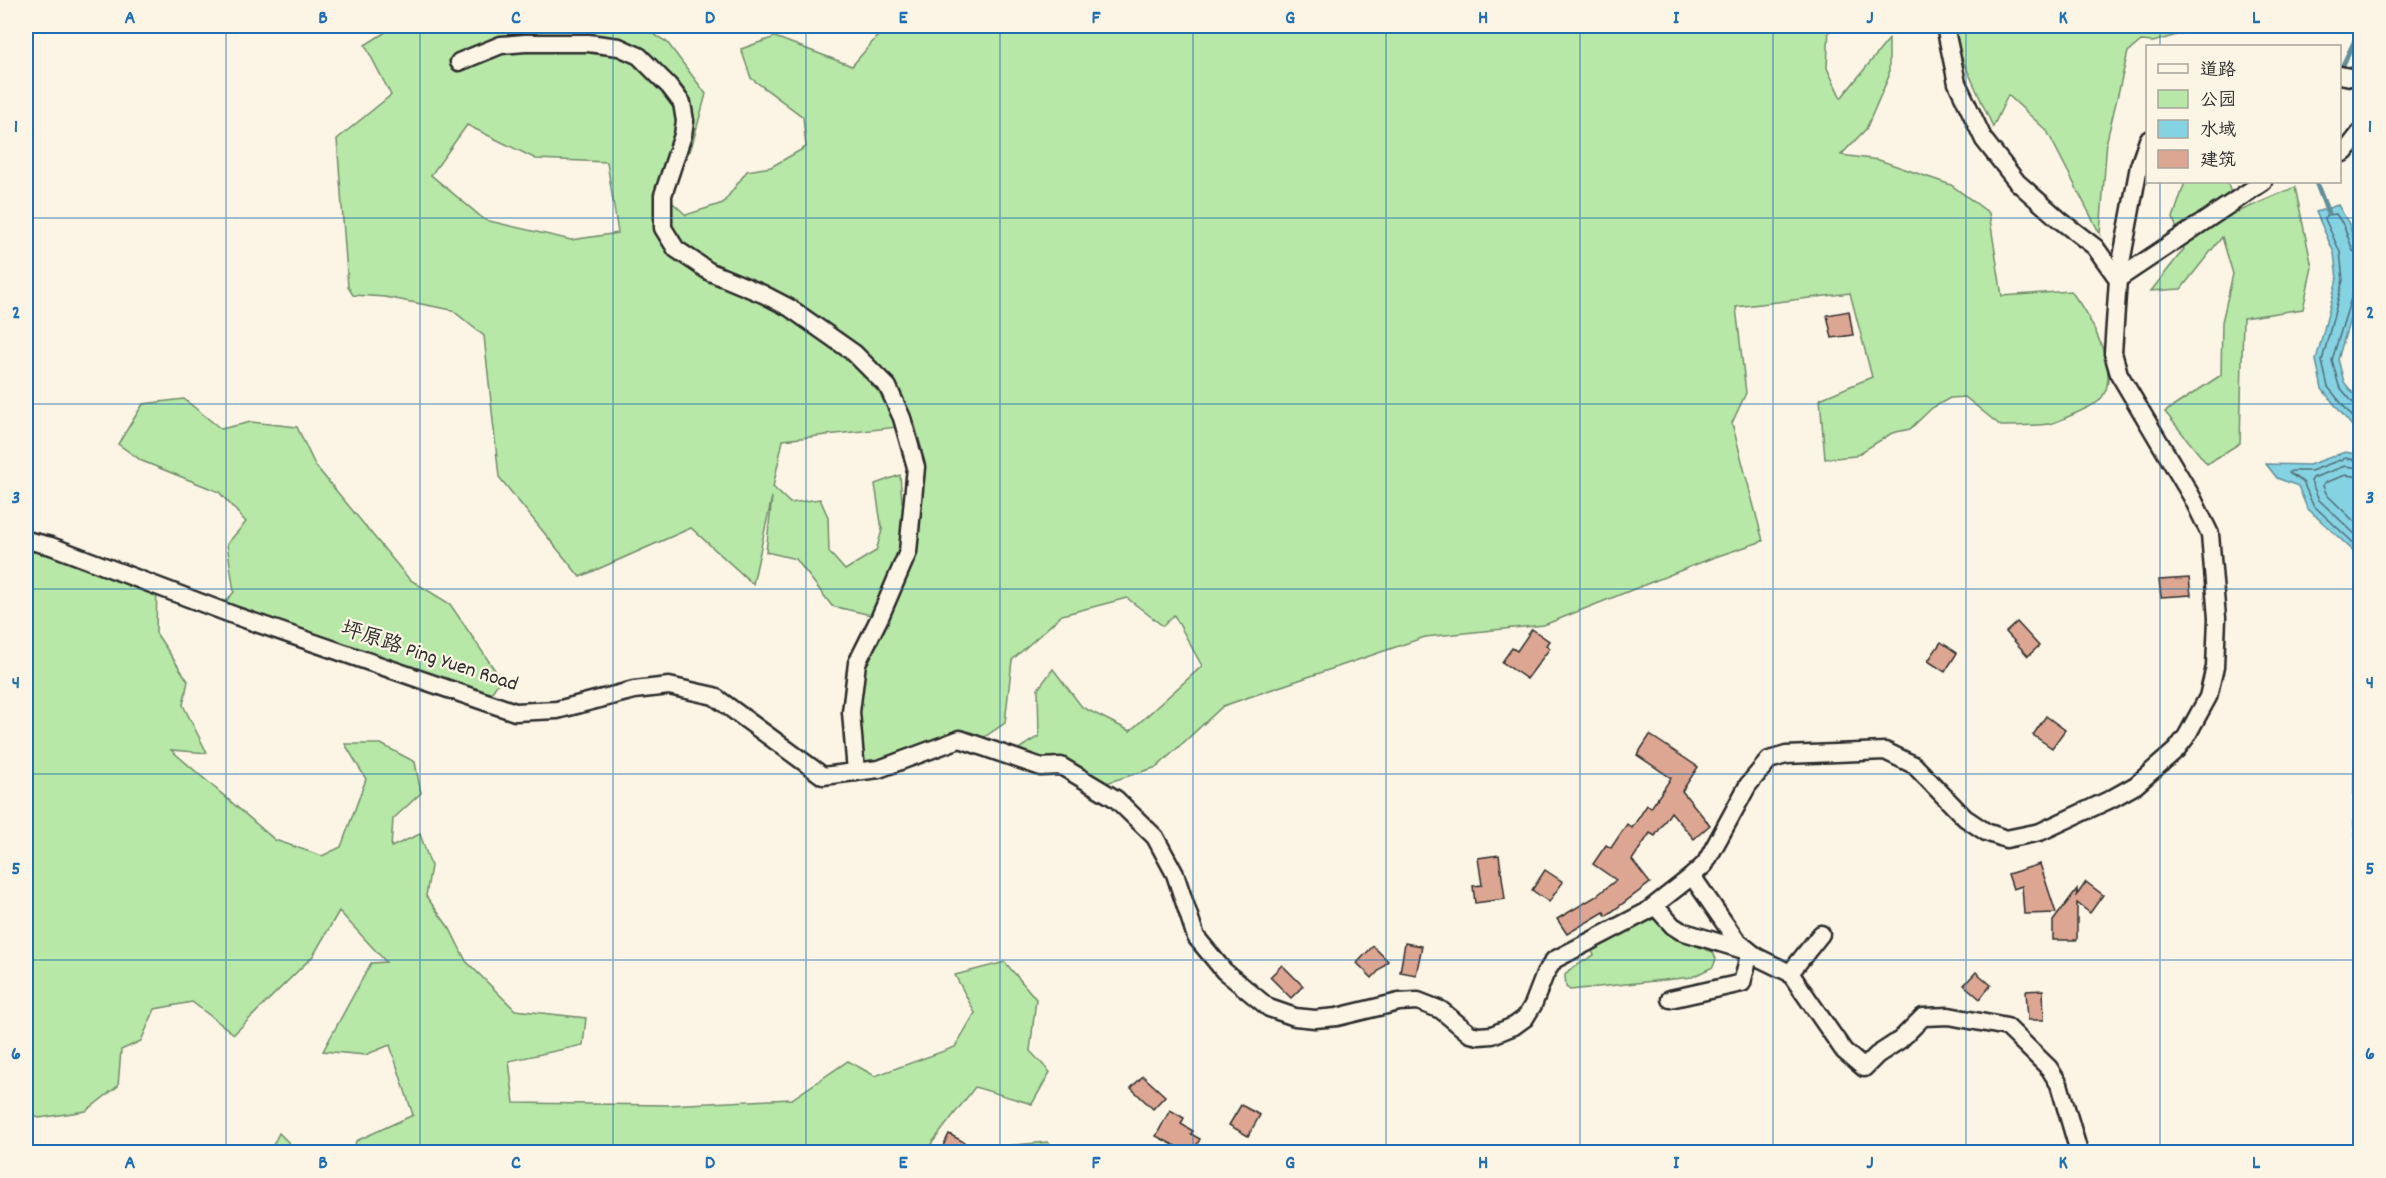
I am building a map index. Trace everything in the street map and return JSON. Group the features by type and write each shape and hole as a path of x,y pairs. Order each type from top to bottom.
{"street":[{"path":"1945,26 1957,83 1984,140 2017,182 2095,247 2118,279"},
{"path":"459,62 501,45 525,42 588,43 619,48 639,56 669,86 682,103 685,121 683,135 663,195 663,228 676,249 710,272 790,308 854,352 888,387 902,418 916,467 908,552 857,663 851,712 856,772"},
{"path":"2341,75 2361,79"},
{"path":"2341,154 2361,133"},
{"path":"2118,279 2139,166 2146,146"},
{"path":"2118,279 2262,183"},
{"name":"坪原路 Ping Yuen Road","path":"26,540 51,546 236,616 515,712 556,710 634,690 665,686 714,696 823,776 879,769 960,739 1041,767 1061,766 1116,799 1155,837 1175,874 1196,937 1224,971 1269,1008 1295,1017 1315,1019 1338,1017 1399,1002 1418,1001 1442,1010 1474,1036 1486,1036 1500,1033 1514,1026 1528,1014 1545,974 1554,960 1655,906 1705,864 1748,785 1768,760 1786,755 1886,751 1914,765 1965,818 1986,832 2006,839 2040,832 2136,785 2176,750 2186,737 2208,697 2215,666 2217,618 2210,534 2192,496 2119,374 2113,353 2118,279"},
{"path":"1692,876 1737,941 1750,952 1780,970 1790,973 1844,1050 1864,1068 1877,1055 1900,1040 1923,1017 1949,1016 2007,1027 2049,1068 2059,1084 2079,1152"},
{"path":"1655,906 1673,926 1681,931 1750,952"},
{"path":"1790,973 1821,934"},
{"path":"1670,999 1742,983 1750,952"}],"green space":[{"path":"395,26 640,26 667,42 706,94 691,149 663,194 686,215 723,203 747,171 771,167 806,147 803,117 751,78 741,49 775,37 852,66 881,32 868,26 1829,26 1827,68 1841,98 1889,39 1889,76 1866,129 1841,155 1879,160 1951,185 1989,213 2002,296 2071,291 2101,344 2108,376 2106,389 2099,401 2091,406 2053,423 2034,425 2001,426 1965,397 1950,398 1932,408 1910,429 1892,433 1855,456 1825,459 1820,399 1872,377 1850,293 1736,307 1746,393 1732,423 1763,541 1712,558 1544,625 1425,637 1223,706 1157,767 1103,784 1015,751 1039,736 1038,689 1053,669 1082,707 1130,731 1202,666 1174,615 1163,626 1127,598 1062,615 1012,660 1005,723 974,744 856,772 852,704 880,617 832,606 796,559 766,552 772,497 753,584 691,528 580,577 499,477 484,336 452,310 385,297 353,295 348,287 337,139 391,95 365,45","holes":["467,125 536,159 607,162 618,233 571,240 485,220 431,175","915,425 922,450 912,509 902,502 900,475 875,484 882,530 876,551 845,570 829,552 828,517 820,499 790,503 773,487 783,440"]},
{"path":"1955,26 2207,26 2153,42 2141,41 2128,52 2107,140 2100,234 2047,131 2008,95 1993,127 1961,56"},
{"path":"2185,183 2227,183 2238,212 2295,187 2312,267 2303,309 2243,318 2240,443 2207,464 2165,412 2221,375 2222,322 2233,274 2222,237 2181,289 2151,291 2184,249 2173,218"},
{"path":"184,399 221,429 251,422 297,427 315,465 409,579 450,604 501,679 485,702 219,609 234,592 227,544 246,522 219,492 142,461 118,444 143,404"},
{"path":"26,503 29,507 30,541 157,586 156,633 188,681 183,705 207,753 171,750 275,840 322,856 341,847 366,779 345,744 381,744 415,762 421,793 393,819 391,847 420,834 431,866 426,896 450,929 466,961 515,1010 586,1018 583,1045 509,1061 514,1103 667,1105 792,1099 848,1061 875,1076 955,1047 975,1013 955,975 1005,962 1036,999 1030,1051 1050,1072 1032,1104 975,1087 925,1152 353,1152 356,1141 413,1115 390,1045 365,1055 323,1051 371,963 386,962 339,911 313,956 234,1034 192,1002 155,1009 141,1041 121,1050 118,1086 86,1111 39,1118 26,1113"},
{"path":"2354,772 2360,776 2360,872 2354,824"},
{"path":"1655,919 1675,938 1713,952 1716,959 1713,967 1692,977 1570,990 1566,987 1565,975 1569,970 1594,955 1591,949"},
{"path":"279,1133 298,1152 276,1152 273,1145"},
{"path":"1048,1142 1055,1152 1000,1152 1005,1146"}],"water":[{"path":"2338,205 2349,224 2360,259 2360,286 2338,359 2344,382 2360,402 2360,436 2322,389 2316,360 2337,279 2334,253 2316,212"},
{"path":"2345,452 2360,455 2360,557 2307,508 2298,486 2277,478 2266,464 2309,465"}],"building":[{"path":"1849,311 1853,335 1832,338 1827,315"},
{"path":"2189,578 2191,595 2161,597 2159,580"},
{"path":"2017,622 2039,646 2028,656 2006,632"},
{"path":"1532,629 1549,641 1546,645 1550,648 1527,679 1502,662 1512,648 1517,651"},
{"path":"1941,642 1957,653 1945,672 1928,661"},
{"path":"2046,716 2065,730 2052,748 2033,735"},
{"path":"1650,735 1698,767 1682,791 1710,825 1694,839 1671,812 1655,836 1650,833 1632,860 1650,883 1606,916 1604,912 1567,934 1557,919 1595,897 1616,880 1593,864 1606,845 1611,848 1627,824 1632,828 1647,805 1651,808 1671,778 1637,755"},
{"path":"1499,855 1505,899 1475,903 1473,886 1482,885 1478,858"},
{"path":"2040,864 2056,913 2024,914 2022,886 2013,889 2008,874"},
{"path":"1545,870 1563,882 1549,902 1532,890"},
{"path":"2086,882 2103,895 2090,913 2077,903 2077,940 2053,940 2053,921 2077,889 2077,895"},
{"path":"1405,943 1422,946 1416,975 1400,972"},
{"path":"1373,946 1388,961 1372,978 1357,963"},
{"path":"1282,965 1303,986 1291,998 1270,977"},
{"path":"1976,972 1991,985 1980,999 1964,985"},
{"path":"2043,990 2044,1020 2028,1020 2026,991"},
{"path":"1143,1076 1165,1096 1153,1109 1131,1088"},
{"path":"1241,1105 1260,1115 1248,1136 1229,1125"},
{"path":"1170,1110 1184,1118 1181,1124 1193,1131 1191,1134 1200,1139 1193,1152 1187,1152 1156,1136"},
{"path":"949,1134 964,1142 959,1152 940,1152"}],"waterway":[{"path":"2341,69 2360,30"},
{"path":"2316,183 2328,213"}]}
